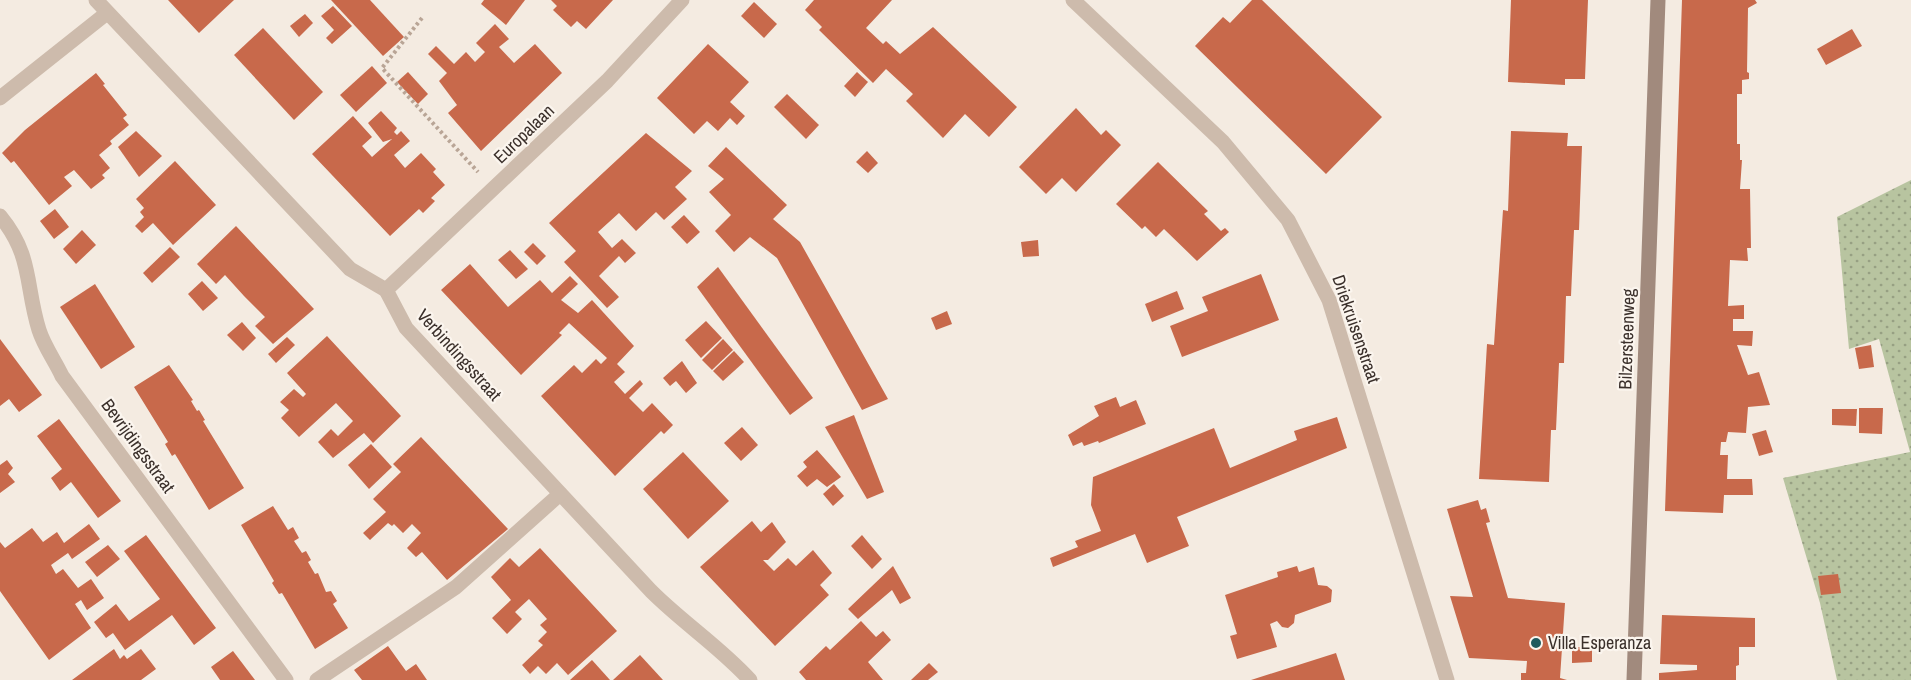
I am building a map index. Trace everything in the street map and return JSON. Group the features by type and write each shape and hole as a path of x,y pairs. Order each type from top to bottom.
{"main road":[{"name":"Bilzersteenweg","path":"1634,680 1658,0"}],"street":[{"path":"96,0 350,269 386,290"},
{"name":"Europalaan","path":"386,290 607,81 682,0"},
{"name":"Driekruisenstraat","path":"1073,0 1223,142 1288,220 1329,300 1447,680"},
{"path":"0,98 107,13"},
{"name":"Bevrijdingsstraat","path":"0,216 16,236 26,266 39,331 62,376 285,680"},
{"name":"Verbindingsstraat","path":"386,290 406,328 560,494 682,621 728,656 750,680"},
{"path":"317,680 456,587 560,494"}],"path":[{"path":"422,18 382,68 494,190"}],"green space":[{"path":"1911,180 1911,680 1837,680 1820,603 1783,478 1910,452 1879,339 1849,349 1837,217"}],"building":[{"path":"168,0 234,0 199,33"},
{"path":"331,0 370,0 404,37 383,56"},
{"path":"484,0 525,0 506,25 481,4"},
{"path":"551,0 613,0 586,29 577,21 571,27 553,10 557,6"},
{"path":"814,0 892,0 866,28 883,44 886,41 900,54 933,27 1017,107 989,137 965,114 943,138 906,101 913,94 886,69 873,83 819,30 822,27 805,10"},
{"path":"1252,0 1262,0 1382,117 1326,174 1195,46 1223,17 1230,23"},
{"path":"1511,0 1588,0 1585,79 1565,79 1565,85 1508,82"},
{"path":"1682,0 1755,0 1757,3 1748,8 1747,72 1749,79 1742,80 1742,94 1737,94 1737,144 1740,144 1740,160 1742,160 1740,189 1750,189 1751,248 1747,248 1748,261 1730,260 1728,306 1744,305 1744,319 1733,319 1733,331 1753,331 1752,346 1737,345 1748,375 1759,372 1770,405 1748,407 1746,433 1728,432 1726,442 1721,442 1720,455 1728,455 1727,479 1752,479 1753,495 1724,495 1723,513 1665,511"},
{"path":"754,2 777,24 764,38 741,16"},
{"path":"333,6 352,26 332,44 326,38 334,30 321,16"},
{"path":"305,14 313,23 299,37 290,26"},
{"path":"495,24 509,39 499,47 514,63 535,44 562,73 481,151 448,113 457,105 439,81 447,73 428,54 436,46 454,64 466,52 475,62 485,52 476,43"},
{"path":"263,28 323,92 294,120 234,55"},
{"path":"1852,29 1862,46 1826,65 1817,49"},
{"path":"708,44 749,82 730,102 745,116 737,125 730,118 718,131 707,121 694,134 657,98"},
{"path":"372,66 387,83 356,112 340,95"},
{"path":"408,72 428,94 418,104 397,82"},
{"path":"857,72 868,82 855,97 844,86"},
{"path":"96,73 127,115 123,118 129,125 110,141 112,144 99,155 110,168 102,175 105,178 91,189 74,170 64,177 72,186 49,205 14,161 11,163 2,153 25,130"},
{"path":"787,94 819,125 806,139 774,107"},
{"path":"1076,108 1101,135 1106,130 1121,145 1076,192 1062,178 1046,194 1019,167"},
{"path":"381,111 397,128 394,132 397,135 401,131 410,141 394,155 405,168 421,153 436,169 433,172 445,185 431,198 435,201 423,213 419,209 390,236 312,154 353,116 372,137 362,146 372,157 392,139 383,142 368,123"},
{"path":"136,131 162,156 139,177 118,147"},
{"path":"1511,131 1568,133 1567,146 1582,146 1579,230 1574,230 1571,296 1566,296 1564,363 1559,363 1556,430 1551,430 1549,482 1479,479 1487,344 1494,345 1503,210 1508,211"},
{"path":"646,133 692,171 675,187 687,199 664,220 656,212 636,231 619,213 598,232 612,248 622,239 636,253 625,263 619,256 599,276 619,297 607,308 564,262 576,251 549,223"},
{"path":"726,147 787,205 773,219 800,242 888,399 862,410 777,258 750,237 734,252 715,231 731,215 709,192 724,179 708,166"},
{"path":"867,151 878,163 868,173 856,162"},
{"path":"175,161 216,205 173,245 153,223 142,233 135,226 144,217 140,212 144,208 136,199"},
{"path":"1158,162 1208,211 1204,214 1221,231 1225,228 1229,232 1197,261 1164,229 1156,237 1145,226 1142,229 1116,204"},
{"path":"55,209 69,227 54,239 40,221"},
{"path":"684,215 700,232 687,244 671,227"},
{"path":"236,226 314,309 273,344 255,326 265,317 225,275 216,284 197,264"},
{"path":"82,230 96,245 76,264 63,249"},
{"path":"1038,240 1039,256 1023,257 1021,242"},
{"path":"533,243 546,256 537,265 524,252"},
{"path":"170,247 180,257 152,283 143,273"},
{"path":"510,250 528,269 516,279 498,260"},
{"path":"470,264 508,307 540,280 552,293 570,276 578,284 561,300 578,313 592,300 634,346 617,364 625,372 614,382 625,394 640,380 643,384 629,398 643,412 652,403 673,425 664,434 661,431 615,476 541,396 574,365 582,373 596,359 601,364 607,358 569,323 559,333 562,335 521,375 441,290"},
{"path":"718,267 813,398 790,415 697,287"},
{"path":"1261,274 1279,320 1182,357 1170,326 1208,311 1202,297"},
{"path":"202,281 218,298 203,311 188,294"},
{"path":"95,284 135,347 101,369 60,307"},
{"path":"1177,291 1184,309 1152,322 1145,304"},
{"path":"947,311 952,324 936,330 931,318"},
{"path":"706,321 722,338 701,358 685,340"},
{"path":"242,322 256,338 243,351 227,335"},
{"path":"327,336 401,416 373,443 364,433 333,458 318,442 331,429 338,436 353,421 336,403 299,437 281,418 289,410 280,402 294,389 303,397 306,394 287,373"},
{"path":"287,337 295,345 276,363 268,354"},
{"path":"0,339 42,395 19,412 9,399 0,406"},
{"path":"723,339 733,350 712,370 702,360"},
{"path":"1871,345 1874,367 1859,369 1855,348"},
{"path":"734,351 744,362 723,381 713,371"},
{"path":"682,361 697,383 686,393 676,381 670,386 663,378"},
{"path":"169,365 193,400 191,401 197,411 199,410 205,420 203,421 244,488 209,510 175,454 172,456 165,444 168,442 134,387"},
{"path":"1116,397 1120,407 1136,400 1146,424 1099,443 1098,441 1084,446 1082,442 1073,446 1068,435 1099,416 1094,406"},
{"path":"1859,408 1883,408 1882,434 1859,433"},
{"path":"1832,409 1857,409 1856,426 1832,425"},
{"path":"854,415 884,492 867,499 825,427"},
{"path":"1337,417 1347,448 1177,517 1189,546 1147,563 1135,534 1053,567 1050,558 1078,547 1075,541 1101,531 1091,505 1093,477 1214,428 1230,468 1297,440 1294,431"},
{"path":"59,419 121,501 98,518 71,482 60,491 51,478 62,469 37,436"},
{"path":"742,427 758,445 741,461 724,443"},
{"path":"1766,430 1773,452 1759,456 1752,434"},
{"path":"421,437 508,529 447,580 422,552 416,557 407,548 421,533 412,524 403,533 394,524 392,526 388,523 370,540 363,533 386,512 373,499 401,472 393,464"},
{"path":"371,444 392,467 369,489 348,465"},
{"path":"817,450 841,477 827,487 817,479 807,487 797,476 807,467 803,462"},
{"path":"683,452 729,501 688,539 643,489"},
{"path":"7,460 13,468 8,474 15,482 0,493 0,465"},
{"path":"834,484 844,496 833,506 823,494"},
{"path":"1478,500 1481,510 1486,508 1490,522 1486,523 1508,598 1565,603 1560,678 1567,680 1521,680 1521,673 1526,673 1527,661 1469,658 1450,596 1473,597 1447,509"},
{"path":"273,506 288,530 293,527 299,538 294,541 302,553 306,551 311,560 308,562 315,574 318,573 326,592 331,591 337,601 333,604 348,628 315,649 282,593 279,594 272,583 274,581 241,525"},
{"path":"752,521 761,532 772,522 786,542 768,560 763,560 774,571 788,558 796,566 813,550 832,573 820,585 829,595 775,646 700,567"},
{"path":"89,524 100,539 72,559 68,553 51,565 56,574 63,569 78,588 91,579 104,598 87,610 81,600 75,604 91,628 49,660 0,591 0,542 5,548 32,528 43,542 57,532 64,543"},
{"path":"146,535 216,628 194,645 172,615 125,650 113,633 106,638 94,622 116,604 129,621 160,599 124,551"},
{"path":"862,535 882,559 872,569 851,546"},
{"path":"108,545 120,559 97,577 85,562"},
{"path":"540,548 617,631 568,675 557,663 546,674 538,666 530,674 522,665 543,645 538,641 547,632 540,625 547,619 529,599 515,612 522,619 507,634 492,618 511,600 491,577 510,558 519,567"},
{"path":"893,566 911,598 900,604 892,590 858,619 848,609"},
{"path":"1297,566 1299,572 1314,567 1318,585 1327,586 1332,590 1331,602 1295,615 1294,623 1288,628 1282,627 1277,621 1270,624 1277,647 1237,659 1230,636 1237,634 1225,595 1278,577 1277,572"},
{"path":"1838,574 1841,593 1821,595 1818,576"},
{"path":"1662,615 1755,618 1755,647 1739,647 1736,680 1659,680 1659,673 1697,670 1697,665 1660,664"},
{"path":"861,621 876,637 883,631 891,640 868,662 883,680 806,680 799,672 826,646 830,650"},
{"path":"388,646 406,671 416,664 427,680 362,680 354,670"},
{"path":"1572,647 1592,647 1592,662 1572,663"},
{"path":"114,649 120,659 124,655 127,659 141,649 156,669 141,680 72,680"},
{"path":"233,651 255,680 220,680 211,667"},
{"path":"1336,653 1345,680 1251,680"},
{"path":"640,655 663,680 613,680"},
{"path":"592,660 610,680 570,680"},
{"path":"929,663 938,672 928,680 911,680"}],"place":[{"name":"Villa Esperanza","path":"1536,643"}]}
